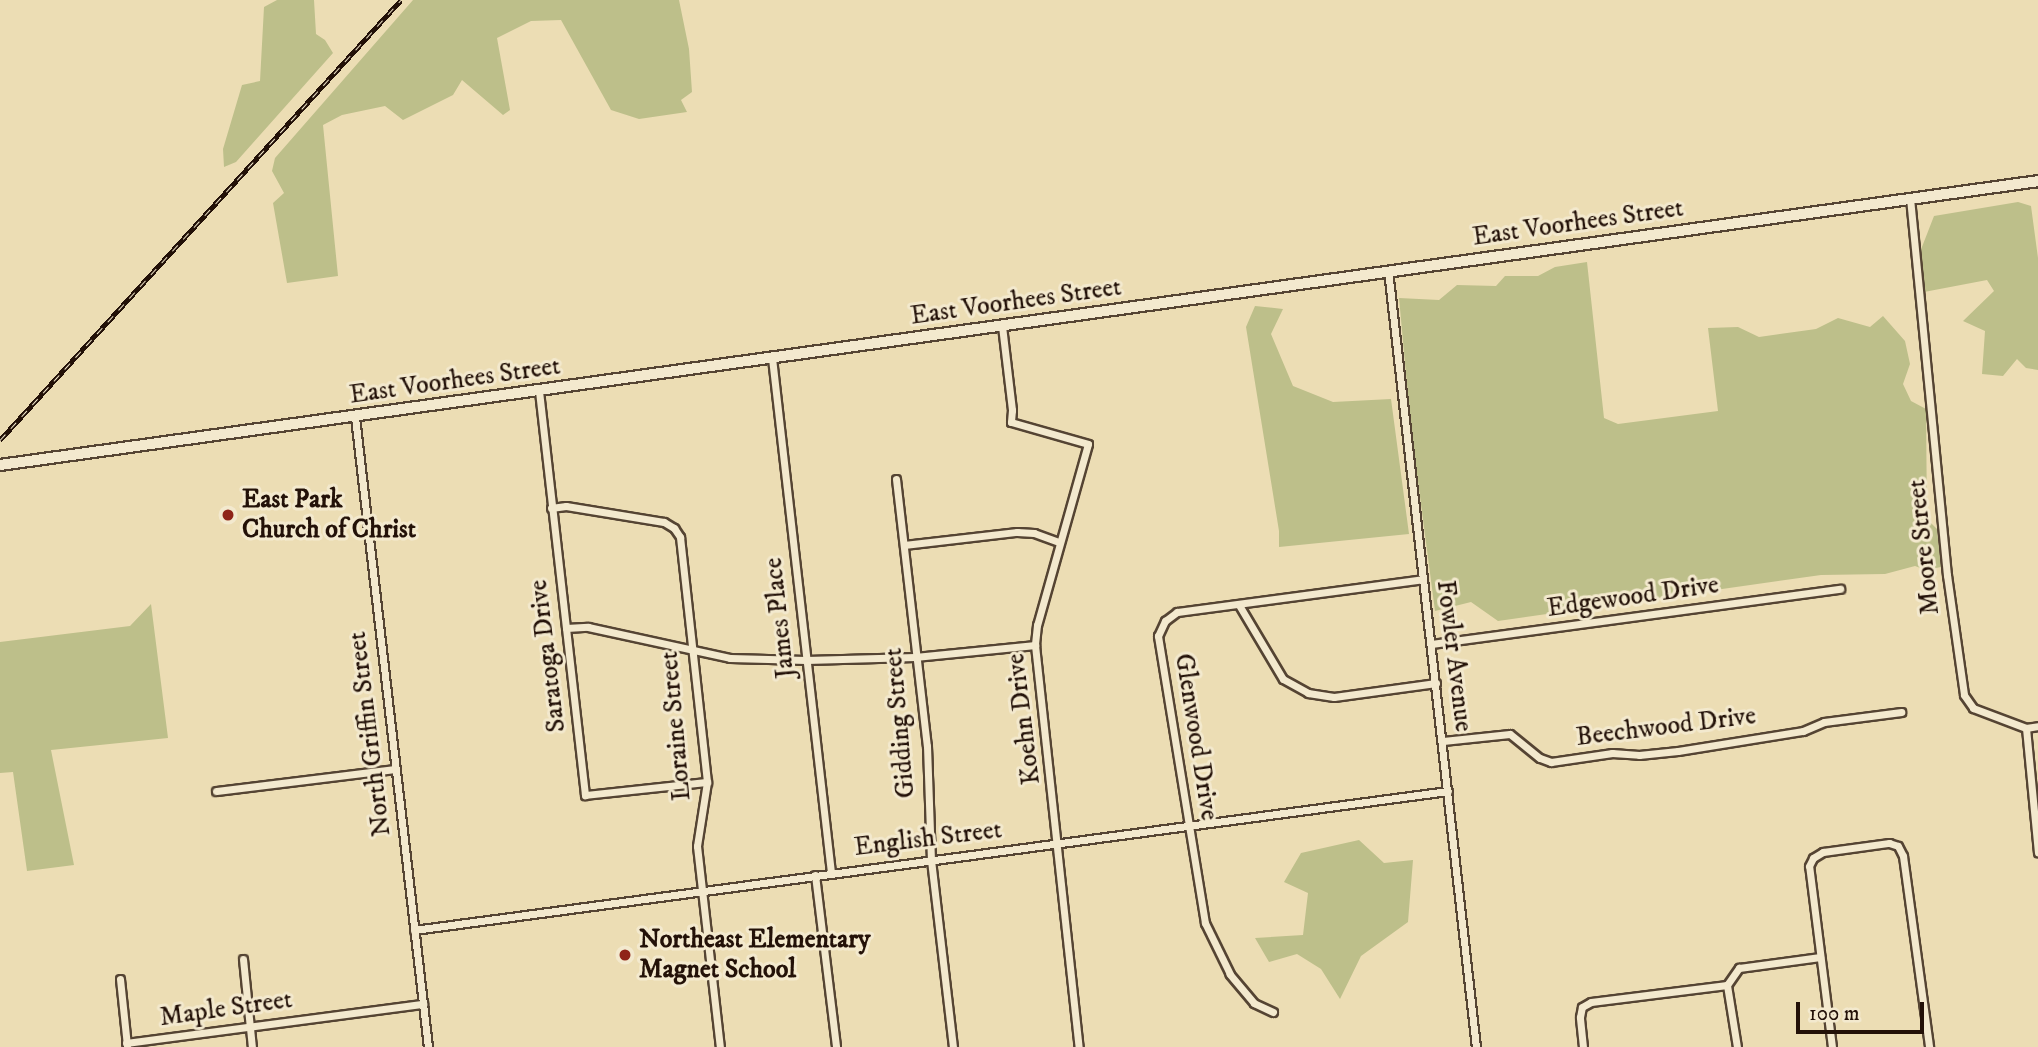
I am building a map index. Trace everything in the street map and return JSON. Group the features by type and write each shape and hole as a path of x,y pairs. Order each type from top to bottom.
{"main road":[{"name":"East Voorhees Street","path":"0,465 2038,181"}],"street":[{"name":"Moore Street","path":"1910,198 1947,575 1964,695 1973,708 2026,727"},
{"name":"Fowler Avenue","path":"1388,270 1476,1047"},
{"name":"Koehn Drive","path":"1002,326 1012,410 1011,422 1088,444 1059,542 1035,645 1079,1047"},
{"name":"James Place","path":"772,358 831,873"},
{"name":"Saratoga Drive","path":"539,391 585,795 707,782"},
{"name":"North Griffin Street","path":"355,417 428,1047"},
{"name":"Gidding Street","path":"896,479 927,746 931,860 953,1047"},
{"name":"Loraine Street","path":"551,508 579,508 664,522 674,527 680,537 707,782 697,846 720,1047"},
{"path":"904,545 1017,532 1034,533 1059,542"},
{"name":"Glenwood Drive","path":"1273,1012 1254,1003 1230,974 1216,950 1202,911 1158,636 1165,621 1177,612 1423,579"},
{"name":"Edgewood Drive","path":"1431,644 1840,589"},
{"path":"1239,605 1283,679 1308,693 1334,696 1436,683"},
{"path":"566,628 588,627 692,652 730,658 806,660 915,657 1035,645"},
{"name":"Beechwood Drive","path":"1443,741 1510,734 1539,758 1551,762 1612,753 1639,755 1678,751 1803,732 1825,722 1901,712"},
{"path":"2038,726 2026,727 2038,852"},
{"path":"216,791 396,769"},
{"name":"English Street","path":"414,930 1448,791"},
{"path":"1832,1047 1809,866 1812,858 1823,852 1889,843 1898,846 1903,856 1928,1047"},
{"path":"816,875 836,1047"},
{"path":"1737,1047 1727,985 1739,968 1820,957"},
{"path":"243,959 252,1047"},
{"path":"120,979 127,1045"},
{"path":"1583,1047 1582,1007 1591,1002 1727,985"},
{"name":"Maple Street","path":"127,1045 423,1004"}],"green space":[{"path":"277,0 314,0 316,34 325,40 333,53 236,162 224,167 223,149 242,85 260,81 264,7"},
{"path":"413,0 679,0 689,49 692,92 681,100 687,112 639,119 611,110 561,20 531,21 497,38 510,110 503,115 462,80 453,95 403,120 385,106 342,115 323,125 338,276 287,283 273,203 284,193 272,171 275,158"},
{"path":"2018,202 2031,206 2038,258 2038,370 2026,368 2017,359 2003,376 1982,374 1985,331 1963,321 1994,291 1987,280 1924,292 1920,252 1934,216"},
{"path":"1587,262 1604,418 1618,424 1718,411 1708,328 1738,327 1759,337 1816,329 1838,318 1870,327 1883,316 1905,341 1910,364 1903,384 1911,401 1926,409 1927,519 1937,529 1941,567 1926,570 1915,566 1885,574 1821,575 1498,621 1471,602 1435,611 1411,428 1399,298 1439,300 1457,285 1496,286 1505,276 1538,276 1555,267"},
{"path":"1255,306 1283,309 1271,334 1293,386 1333,402 1391,399 1409,534 1279,547 1279,531 1246,327"},
{"path":"151,604 168,738 51,750 74,865 27,871 13,772 0,773 0,642 130,626"},
{"path":"1359,840 1384,863 1413,860 1408,922 1361,956 1340,999 1321,969 1297,954 1269,962 1255,938 1303,935 1308,893 1284,882 1301,853"}],"railway":[{"path":"0,440 401,0"}],"place":[{"name":"East Park Church of Christ","path":"228,515"},
{"name":"Northeast Elementary Magnet School","path":"625,955"}]}
